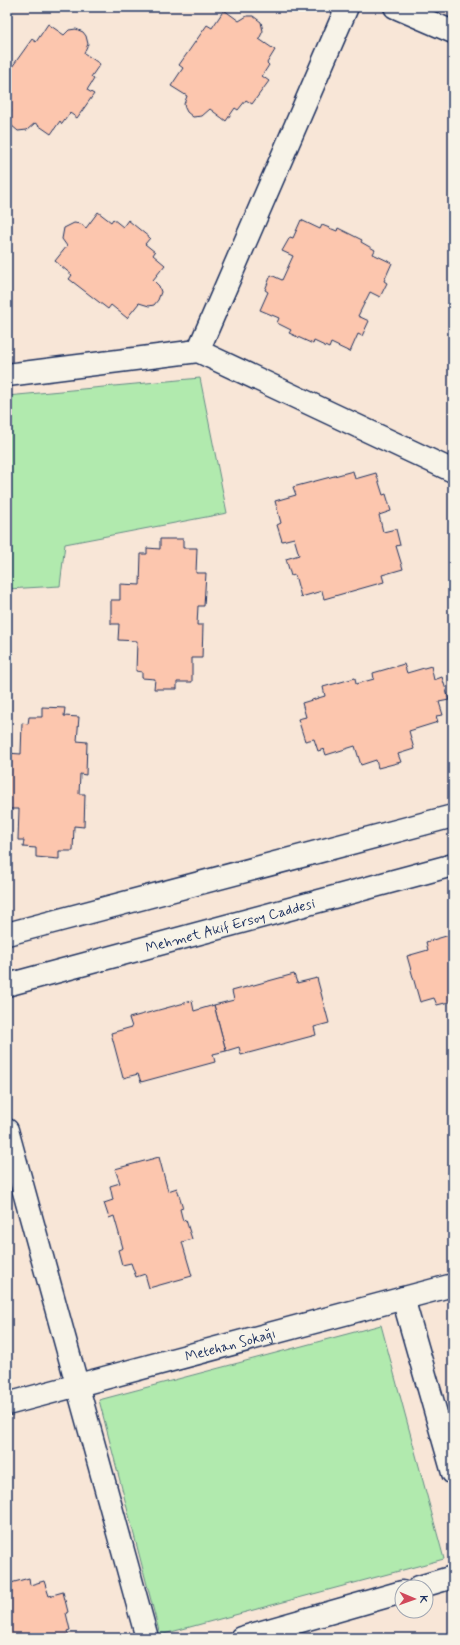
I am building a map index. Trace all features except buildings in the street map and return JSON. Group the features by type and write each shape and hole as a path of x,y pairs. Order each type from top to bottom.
{"street":[{"path":"198,351 347,7"},
{"path":"395,7 453,32"},
{"path":"7,375 198,351 453,471"},
{"path":"7,934 453,816"},
{"name":"Mehmet Akif Ersoy Caddesi","path":"7,986 453,865"},
{"path":"7,1130 76,1386 147,1638"},
{"name":"Metehan Sokağı","path":"7,1404 453,1285"},
{"path":"403,1298 453,1473"},
{"path":"434,1583 453,1577"},
{"path":"241,1638 394,1594"}],"green space":[{"path":"200,378 227,513 65,544 60,586 7,589 7,396"},
{"path":"381,1325 444,1559 160,1635 99,1400"}]}
